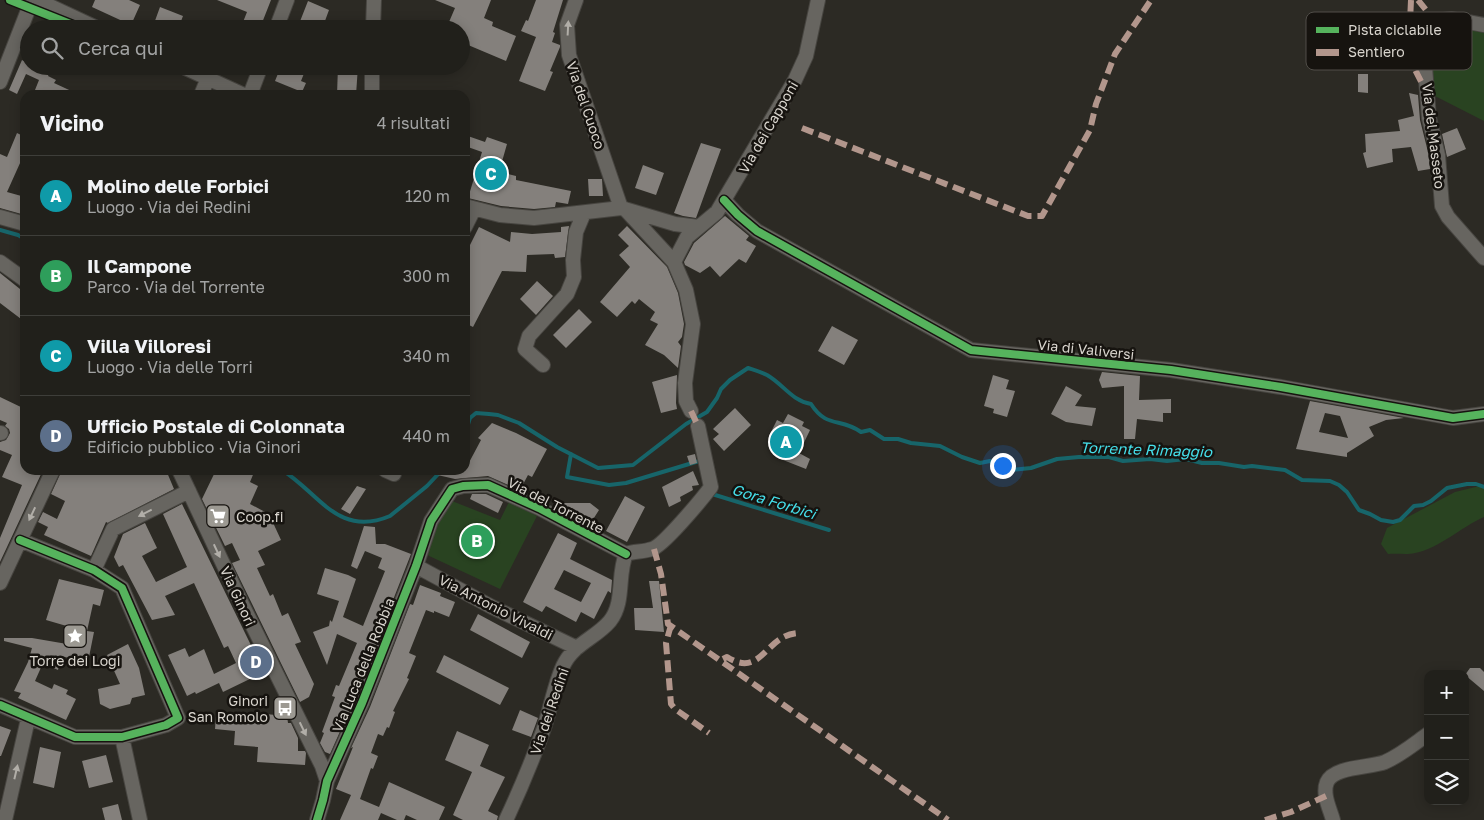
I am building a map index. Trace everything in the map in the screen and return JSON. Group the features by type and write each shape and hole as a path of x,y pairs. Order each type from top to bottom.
{"street":[{"path":"24,20 32,0"},
{"path":"36,0 80,20"},
{"path":"279,20 287,0"},
{"path":"373,20 374,0"},
{"name":"Via del Cuoco","path":"576,0 567,25 569,55 622,208"},
{"name":"Via dei Capponi","path":"674,262 687,237 716,212 796,80 806,56 818,0"},
{"path":"0,82 20,31"},
{"name":"Via del Masseto","path":"1425,70 1429,118 1438,155 1442,206 1448,217 1484,258"},
{"path":"201,75 233,90"},
{"path":"252,90 258,75"},
{"path":"372,75 372,90"},
{"path":"203,90 208,78"},
{"name":"Via di Valiversi","path":"724,200 757,231 970,350 1171,370 1281,387 1453,418 1484,414"},
{"path":"470,208 500,215 534,218 622,208 675,224 699,227"},
{"path":"622,208 674,262 686,290 693,324 685,383 686,401 691,411"},
{"path":"543,366 525,349 529,336 567,294 574,278 573,260 576,232 584,213"},
{"path":"0,217 20,223"},
{"path":"0,262 20,276"},
{"path":"626,554 654,549 666,540 711,487 698,426"},
{"path":"0,583 51,475"},
{"name":"Via Ginori","path":"181,475 241,602 322,766 326,781"},
{"name":"Via del Torrente","path":"432,521 452,489 463,486 488,485 538,508 626,554"},
{"path":"94,570 113,529 189,491"},
{"name":"Via Luca della Robbia","path":"319,819 326,781 362,702 432,521"},
{"path":"0,705 28,719 75,737 122,736 166,725 178,718 122,588 94,570 20,540"},
{"name":"Via dei Redini","path":"506,820 544,727 563,666 576,648 609,622 613,616 620,594 623,562 626,554"},
{"name":"Via Antonio Vivaldi","path":"416,566 492,607 576,648"},
{"path":"5,820 28,719"},
{"path":"122,736 140,820"},
{"path":"1333,820 1326,796 1326,789 1327,782 1334,774 1382,763 1408,749 1424,737"}],"green space":[{"path":"1472,26 1484,28 1484,121 1431,94 1431,70 1472,70"},
{"path":"1484,485 1484,517 1442,542 1433,547 1409,554 1388,554 1381,544 1387,528 1455,492"},
{"path":"452,501 500,520 509,502 537,516 500,589 425,554 435,529"}],"building":[{"path":"95,0 129,0 140,5 133,20 120,20 92,7"},
{"path":"217,0 271,0 263,20 244,20 247,12"},
{"path":"435,0 491,0 484,18 493,22 492,26 516,36 506,61 470,46 470,20 450,20 455,8"},
{"path":"536,0 563,0 553,32 555,33 552,42 560,45 560,47 550,71 553,72 545,91 519,81 536,37 521,31 526,20 528,21"},
{"path":"308,1 329,10 325,20 301,20"},
{"path":"160,7 183,16 181,20 155,20"},
{"path":"20,65 20,75 26,75 17,94 9,90"},
{"path":"1358,74 1368,74 1368,93 1358,92"},
{"path":"28,75 48,75 56,80 54,83 69,90 35,90 39,80"},
{"path":"277,75 303,75 301,81 306,83 303,90 297,90 275,81"},
{"path":"338,75 357,75 356,90 337,90"},
{"path":"1409,93 1418,95 1420,120 1429,156 1430,169 1418,171 1411,147 1392,149 1393,162 1367,168 1363,153 1366,152 1365,134 1400,131 1398,120 1414,116"},
{"path":"1457,128 1466,149 1447,157 1442,134"},
{"path":"17,133 20,134 20,163 7,192 20,196 20,214 0,208 0,154 7,157"},
{"path":"470,137 485,142 487,137 507,144 499,172 516,176 516,180 571,191 568,204 556,202 555,207 534,209 501,206 470,198 470,191 482,152 470,148"},
{"path":"701,143 721,149 696,218 683,216 674,213"},
{"path":"643,165 664,173 656,195 635,188"},
{"path":"588,179 602,179 603,196 589,196"},
{"path":"725,216 749,236 746,240 756,246 746,263 739,259 720,277 710,266 700,273 685,265 684,262 694,243"},
{"path":"569,226 565,257 555,258 554,254 527,255 526,272 502,271 473,327 470,326 470,245 479,227 510,242 511,232 532,234 561,232 561,227"},
{"path":"627,226 667,267 678,293 684,324 682,337 678,342 681,346 678,368 664,355 645,345 658,324 650,320 655,312 639,299 635,304 632,301 617,317 600,302 630,267 619,255 629,246 618,235"},
{"path":"0,273 20,289 20,318 0,303"},
{"path":"537,281 553,296 536,315 520,299"},
{"path":"579,309 592,322 566,348 553,335"},
{"path":"832,326 858,340 844,365 818,351"},
{"path":"1102,372 1140,376 1139,400 1171,399 1171,413 1163,413 1163,422 1137,419 1135,439 1124,439 1124,386 1102,388 1099,380"},
{"path":"677,375 677,409 661,413 652,382"},
{"path":"993,375 1009,380 1006,389 1015,391 1007,417 993,413 994,409 984,406"},
{"path":"1066,386 1082,395 1075,406 1096,408 1092,426 1066,422 1051,414"},
{"path":"0,397 20,407 20,475 41,475 0,562 0,538 22,485 2,477 12,455 0,450 0,442 6,440 10,433 9,429 5,426 7,423 0,420"},
{"path":"1310,401 1404,418 1386,420 1369,427 1374,436 1347,453 1347,457 1296,449","holes":["1325,413 1340,416 1348,438 1319,432"]},
{"path":"735,408 751,425 724,451 713,439 719,434 713,429"},
{"path":"788,414 804,422 802,426 810,430 799,453 810,459 806,469 778,458 783,443 769,436 777,420 783,423"},
{"path":"492,423 547,449 532,477 528,475 520,490 488,476 455,479 437,475 470,475 470,461 481,440 478,438"},
{"path":"695,454 697,463 690,465 687,456"},
{"path":"693,471 699,485 692,486 693,490 680,497 681,501 669,507 662,487"},
{"path":"60,475 168,475 174,489 108,523 106,522 91,556 44,535 48,527 38,522 43,512 57,519 65,501 51,494"},
{"path":"214,475 253,475 250,482 258,486 250,504 269,514 281,540 258,551 265,565 257,568 270,596 273,594 282,616 288,613 301,642 295,644 314,684 309,697 300,702 232,563 240,560 232,543 225,546 202,499"},
{"path":"357,486 366,489 350,514 341,509"},
{"path":"472,494 486,494 503,502 498,513 470,499"},
{"path":"625,496 645,507 627,542 606,531"},
{"path":"558,503 590,503 599,510 592,521"},
{"path":"182,504 264,672 223,692 219,683 196,694 195,692 187,696 168,655 185,648 189,657 204,649 214,674 236,663 228,646 224,648 194,583 165,596 175,615 152,620 123,565 119,567 114,557 123,534 145,523 157,548 142,556 156,582 187,567 163,514"},
{"path":"364,526 375,527 376,544 385,544 411,554 354,700 330,754 325,752 320,743 324,733 322,732 335,697 332,696 336,685 339,686 357,643 337,634 327,665 313,632 329,626 339,601 317,594 325,568 356,579 343,617 363,626 385,571 378,568 382,558 365,551 357,569 351,566"},
{"path":"558,533 577,543 570,559 612,580 611,593 608,591 594,619 581,612 576,622 546,606 542,612 523,602","holes":["564,570 591,583 581,602 554,589"]},
{"path":"59,579 104,590 100,606 93,604 87,631 94,632 89,657 83,655 81,661 61,656 58,670 43,663 35,681 52,689 54,684 68,690 66,694 76,699 66,720 18,698 21,693 14,691 28,662 32,648 4,641 4,638 32,638 67,644 70,627 46,620"},
{"path":"649,581 659,581 664,632 635,630 634,608 653,608"},
{"path":"420,585 441,593 440,596 455,602 449,617 426,610 409,653 416,656 407,678 409,679 393,711 395,712 389,728 387,727 383,736 378,734 371,753 378,756 373,769 371,768 360,799 379,807 389,782 445,807 439,820 417,820 406,815 404,820 397,820 381,813 378,820 340,820 351,795 336,789 410,604 413,605"},
{"path":"478,614 530,642 522,658 470,630"},
{"path":"128,644 139,668 145,695 132,698 130,704 110,709 100,704 98,689 120,684 107,655"},
{"path":"444,655 509,688 500,705 436,672"},
{"path":"1470,668 1480,668 1484,672 1484,691 1469,678"},
{"path":"520,710 538,718 531,737 512,730"},
{"path":"253,713 287,716 288,723 291,723 298,738 298,751 305,751 306,753 305,765 257,762 258,747 234,745 235,731 215,729 216,716 252,720"},
{"path":"0,726 11,730 1,756 0,756"},
{"path":"457,731 489,745 480,766 505,777 488,811 498,816 497,820 463,820 453,815 472,772 445,760"},
{"path":"40,747 61,752 54,788 33,783"},
{"path":"106,755 113,782 89,788 82,761"},
{"path":"118,804 122,820 105,820 102,808"}],"waterway":[{"name":"Torrente Rimaggio","path":"0,230 20,236"},
{"name":"Torrente Rimaggio","path":"470,418 476,413 498,415 519,423 557,447 598,468 633,465 686,424 707,412 721,389 730,380 748,368 767,375 793,396 811,404 817,412 828,420 847,425 861,432 870,430 884,439 898,439 911,443 940,446 962,457 980,463 990,461 998,467 1011,470 1031,468 1057,459 1079,457 1109,457 1123,461 1186,459 1202,463 1285,470 1302,480 1330,481 1339,485 1347,492 1359,510 1381,520 1393,522 1400,520 1414,506 1423,505 1431,501 1447,488 1467,484 1476,484 1484,487"},
{"name":"Gora Forbici","path":"571,454 567,477 609,485 626,483 699,461 701,465"},
{"name":"Torrente Rimaggio","path":"289,475 330,510 356,521 372,521 390,516 427,486 437,475"},
{"name":"Gora Forbici","path":"712,494 829,530"}],"marked path":[{"path":"802,128 1028,216 1042,216 1090,130 1096,104 1115,54 1151,0"},
{"path":"1410,12 1411,0"},
{"path":"1418,0 1428,12"},
{"path":"1415,70 1427,93"},
{"path":"691,411 698,426"},
{"path":"654,549 661,574 668,624 948,820"},
{"path":"671,625 666,643 671,704 675,709 709,733"},
{"path":"723,659 727,657 739,662 748,663 756,660 778,641 798,633"},
{"path":"1265,820 1291,812 1326,796"}],"cycle path":[{"path":"10,0 60,20"},
{"path":"724,200 757,231 971,350 1171,370 1281,387 1453,418 1484,414"},
{"path":"317,820 327,781 362,703 416,566 431,521 452,489 463,486 488,485 539,508 626,554"},
{"path":"0,705 75,737 122,737 166,725 178,718 122,588 94,570 20,540"}],"place":[{"name":"Villa Villoresi","path":"491,174"},
{"name":"Molino delle Forbici","path":"786,442"},
{"name":"Coop.fi","path":"218,516"},
{"name":"Il Campone","path":"477,541"},
{"name":"Torre dei Logi","path":"75,636"},
{"name":"Ufficio Postale di Colonnata","path":"256,662"},
{"name":"Ginori San Romolo","path":"285,708"}]}
